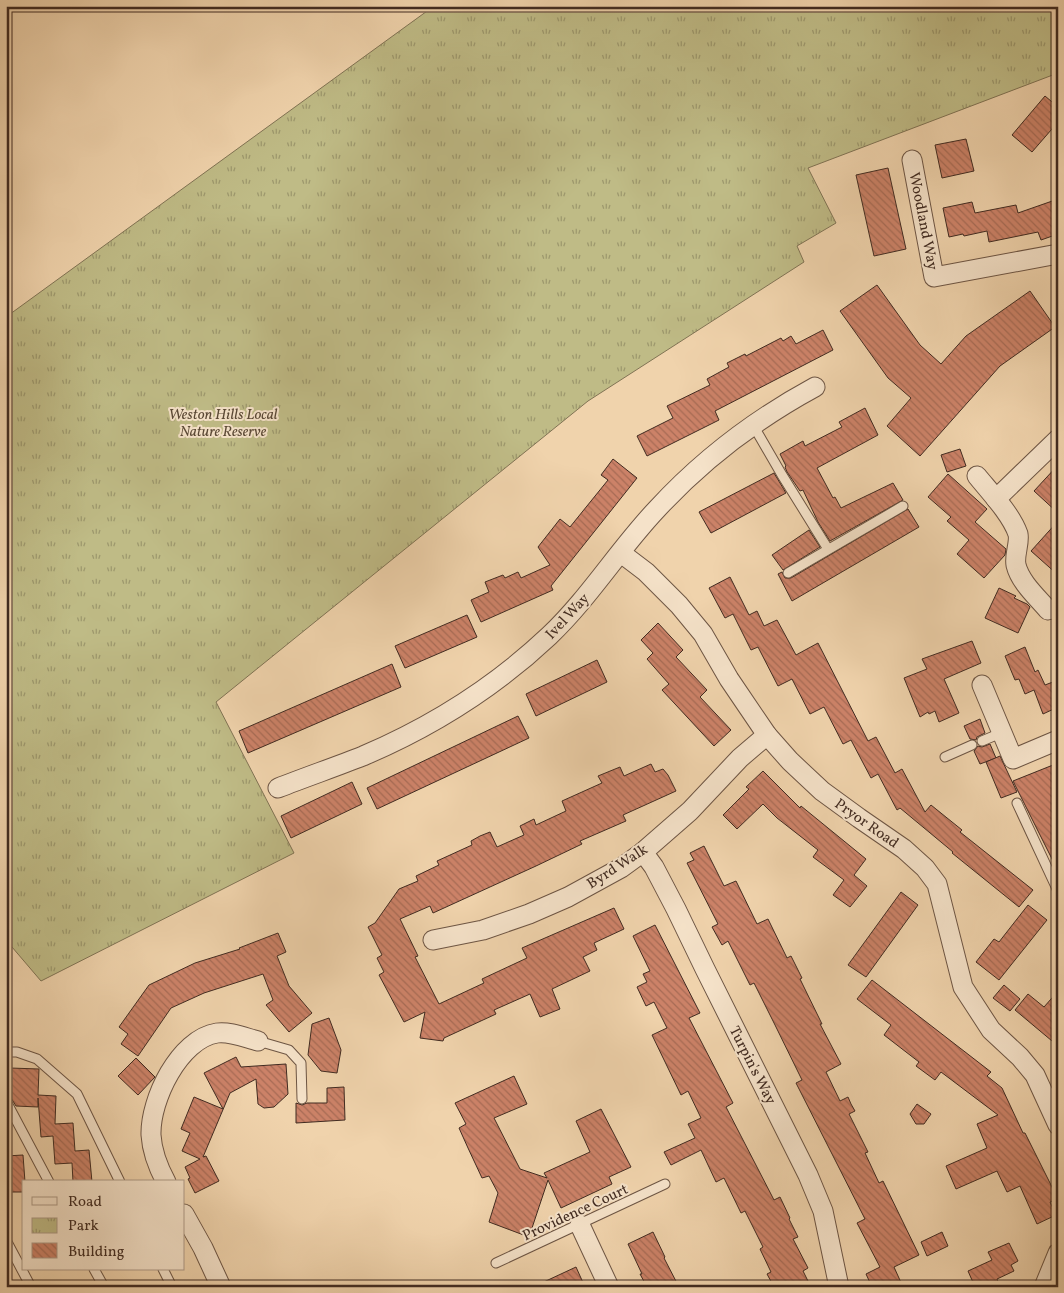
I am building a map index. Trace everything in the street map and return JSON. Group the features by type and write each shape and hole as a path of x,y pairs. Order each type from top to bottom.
{"street":[{"name":"Woodland Way","path":"912,160 934,277 1058,254"},
{"name":"Ivel Way","path":"278,788 362,756 425,726 496,680 523,660 573,612 657,508 692,473 754,425 816,387"},
{"path":"996,499 1058,439"},
{"path":"977,476 996,499 1013,525 1018,536 1016,566 1021,577 1048,610"},
{"name":"Pryor Road","path":"621,553 663,588 703,634 729,680 767,735 790,761 822,790 904,849 925,868 937,884 963,987 991,1030 1020,1057 1052,1093 1058,1125"},
{"path":"982,685 1013,759 1058,740"},
{"name":"Byrd Walk","path":"433,940 490,928 529,914 568,897 599,880 643,852 690,811 740,758 767,735"},
{"name":"Turpin's Way","path":"643,852 654,867 676,909 808,1175 823,1211 839,1287"},
{"path":"165,1180 153,1149 152,1120 160,1090 186,1050 207,1035 219,1032 258,1041"},
{"path":"185,1216 203,1248 221,1287"},
{"path":"580,1225 609,1287"},
{"path":"1044,1287 1058,1253"}],"lane":[{"path":"754,425 828,550"},
{"path":"788,573 903,506"},
{"path":"982,741 1001,733"},
{"path":"945,757 972,745"},
{"path":"1016,803 1058,891"},
{"path":"258,1041 290,1050 300,1063 302,1099"},
{"path":"6,1052 18,1052 37,1059 77,1094 119,1180"},
{"path":"6,1101 48,1180"},
{"name":"Providence Court","path":"496,1263 665,1184"},
{"path":"6,1240 31,1287"},
{"path":"95,1270 104,1287"},
{"path":"164,1270 172,1287"}],"green space":[{"name":"Weston Hills Local Nature Reserve","path":"434,6 1058,6 1058,73 808,168 836,223 797,246 804,262 588,401 216,702 294,853 41,981 6,940 6,317"}],"building":[{"path":"1045,96 1058,107 1058,122 1032,152 1012,135"},
{"path":"966,139 974,171 942,178 935,145"},
{"path":"888,168 906,249 874,256 856,175"},
{"path":"1058,199 1058,234 1041,240 1038,232 989,242 987,231 949,237 943,208 972,202 975,213 1016,205 1018,213"},
{"path":"877,285 920,345 941,364 966,336 1030,291 1055,327 1000,366 920,456 887,426 911,398 888,378 840,311"},
{"path":"823,330 833,350 715,411 719,420 647,456 637,436 673,418 667,406 710,385 707,379 729,367 727,363 745,354 746,356 781,338 783,341 791,336 796,344"},
{"path":"865,408 878,435 817,468 833,498 835,497 841,508 893,483 903,500 830,541 818,522 803,490 800,491 787,472 780,454 803,441 805,446 842,427 839,422"},
{"path":"960,449 966,466 947,472 941,455"},
{"path":"613,459 637,478 551,586 553,590 481,622 471,600 489,592 485,582 503,575 505,578 518,572 521,578 550,565 538,547 560,519 570,527 608,480 601,475"},
{"path":"1058,465 1058,513 1034,491"},
{"path":"774,473 786,493 711,533 699,512"},
{"path":"948,474 987,509 975,522 1006,549 1005,555 984,578 957,554 969,540 947,521 951,517 928,497"},
{"path":"908,509 919,527 792,601 778,574 782,572 785,578 791,578"},
{"path":"1058,521 1058,575 1031,551"},
{"path":"809,530 820,547 783,570 772,555"},
{"path":"730,577 749,615 757,611 764,626 777,620 796,655 818,643 868,741 876,737 895,773 902,769 925,812 931,805 962,830 960,832 1033,890 1019,907 900,808 897,810 878,774 871,778 851,740 843,744 824,707 810,714 792,679 778,686 758,647 751,650 733,614 725,618 709,588"},
{"path":"999,588 1016,596 1014,598 1030,607 1018,633 985,618"},
{"path":"467,615 477,637 405,668 395,646"},
{"path":"658,623 683,650 676,657 707,690 700,697 731,730 714,746 662,690 669,684 647,659 653,653 641,640"},
{"path":"972,641 981,663 944,679 959,713 939,722 935,711 929,714 928,712 920,717 904,678 927,669 922,659"},
{"path":"1025,647 1035,672 1038,670 1045,685 1058,680 1058,707 1043,714 1034,690 1025,694 1019,679 1015,680 1005,656"},
{"path":"597,660 607,682 536,716 526,694"},
{"path":"392,664 401,687 248,753 239,731"},
{"path":"518,716 529,738 377,809 367,788"},
{"path":"980,719 985,733 977,737 976,740 970,739 964,726"},
{"path":"990,744 996,758 980,764 974,751 978,746 982,747"},
{"path":"1000,756 1017,792 1001,798 986,762"},
{"path":"1058,763 1058,871 1013,781"},
{"path":"651,764 655,772 663,769 676,791 623,815 626,821 580,841 582,844 536,866 433,913 430,906 400,919 418,956 415,957 439,1004 484,983 482,979 527,958 522,948 614,908 624,929 594,943 597,950 583,957 590,971 552,989 560,1009 540,1017 530,994 494,1010 496,1014 444,1038 443,1041 420,1038 425,1012 404,1022 379,975 384,972 377,958 382,955 368,927 375,923 399,889 418,881 416,876 439,865 437,861 472,845 471,841 480,836 490,832 497,847 524,835 520,826 534,819 536,825 566,811 562,801 602,783 598,776 620,767 624,776"},
{"path":"763,771 800,808 801,806 866,859 854,875 867,886 850,907 833,895 844,880 813,857 818,850 777,818 763,804 737,829 723,815 749,789 746,787"},
{"path":"352,782 362,804 291,838 281,816"},
{"path":"704,846 724,886 736,881 757,924 768,919 787,958 791,956 822,1024 820,1024 841,1064 826,1072 840,1101 848,1097 855,1111 849,1114 868,1152 865,1153 879,1183 883,1181 919,1255 894,1267 903,1287 872,1287 866,1274 880,1267 857,1223 865,1219 796,1083 802,1080 754,983 750,985 728,941 722,945 712,927 718,924 687,863 694,860 690,853"},
{"path":"901,892 918,905 866,977 848,965"},
{"path":"1028,905 1047,920 999,980 976,962 994,939 999,942"},
{"path":"655,925 700,1013 689,1018 733,1103 726,1107 774,1200 780,1197 790,1218 798,1237 793,1239 808,1268 803,1271 811,1287 774,1287 767,1274 771,1272 760,1249 763,1247 745,1211 741,1213 724,1178 716,1182 701,1150 671,1165 664,1152 695,1138 688,1124 701,1118 688,1091 681,1095 652,1035 667,1028 654,1002 646,1006 637,987 647,982 643,974 650,971 633,936"},
{"path":"278,933 286,952 277,956 289,986 312,1013 289,1032 266,1005 273,1000 263,974 204,993 171,1008 138,1056 121,1044 128,1034 119,1027 149,985 195,963 240,949"},
{"path":"872,980 991,1072 987,1076 1002,1088 1023,1133 1025,1133 1058,1199 1050,1202 1056,1215 1037,1224 1020,1186 1007,1192 997,1171 956,1189 946,1166 987,1148 977,1124 998,1115 941,1072 935,1080 916,1066 919,1062 884,1035 891,1025 857,999"},
{"path":"1004,985 1020,999 1010,1011 993,998"},
{"path":"1058,991 1058,1046 1015,1010 1028,994 1044,1007"},
{"path":"329,1018 341,1050 337,1073 321,1071 308,1055 312,1024"},
{"path":"236,1057 241,1067 286,1064 288,1094 274,1107 264,1108 258,1104 256,1079 230,1093 203,1157 206,1156 219,1181 195,1193 188,1179 190,1178 185,1167 200,1159 182,1151 190,1133 181,1129 194,1097 223,1109 204,1073"},
{"path":"136,1058 155,1077 138,1095 118,1076"},
{"path":"10,1068 39,1069 38,1095 56,1096 55,1124 73,1123 75,1151 89,1150 92,1180 73,1180 72,1163 55,1164 53,1136 41,1137 38,1098 38,1107 16,1106 11,1098 6,1095 6,1078 9,1077"},
{"path":"514,1076 527,1104 494,1118 520,1169 547,1178 544,1173 590,1152 576,1121 601,1109 631,1167 609,1177 612,1184 561,1208 548,1180 529,1237 489,1222 498,1193 489,1176 482,1178 459,1128 466,1124 455,1103"},
{"path":"344,1087 345,1120 296,1123 296,1103 302,1105 307,1103 327,1103 327,1088"},
{"path":"917,1104 931,1114 924,1124 916,1124 910,1114"},
{"path":"23,1155 25,1180 22,1180 22,1192 6,1192 6,1156"},
{"path":"653,1232 679,1287 647,1287 640,1274 642,1274 628,1244"},
{"path":"942,1232 948,1246 927,1256 921,1242"},
{"path":"1009,1243 1018,1261 1011,1265 1014,1271 997,1279 1000,1287 975,1287 968,1271 992,1260 988,1252"},
{"path":"576,1267 585,1287 533,1287"}]}
